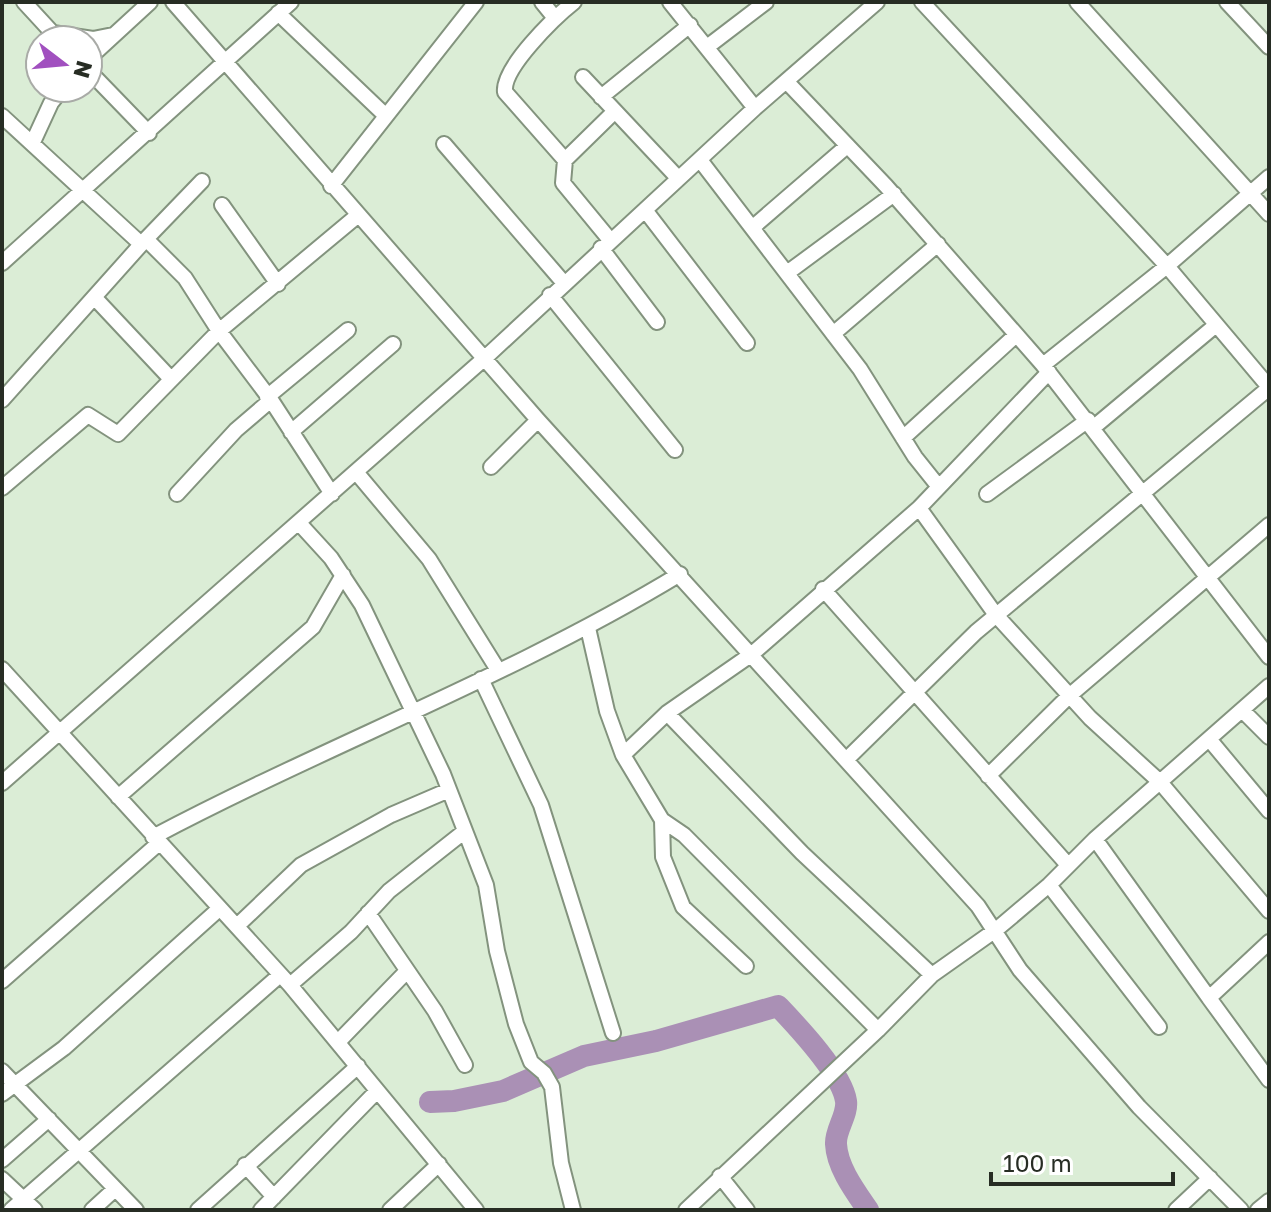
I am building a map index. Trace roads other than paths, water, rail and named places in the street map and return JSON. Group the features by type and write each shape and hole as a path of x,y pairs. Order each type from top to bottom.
{"street":[{"path":"24,2 44,24"},
{"path":"104,44 150,2"},
{"path":"173,2 538,420 997,929 1020,970 1139,1107 1241,1210"},
{"path":"2,263 291,2"},
{"path":"331,186 476,2"},
{"path":"542,2 555,18"},
{"path":"565,160 508,99 504,83 555,18 574,2"},
{"path":"670,2 755,108"},
{"path":"707,47 766,2"},
{"path":"2,783 486,357 563,282 877,2"},
{"path":"846,760 996,615 1145,494 1269,387 1167,266 922,2"},
{"path":"1077,2 1269,214"},
{"path":"1227,2 1269,47"},
{"path":"278,13 386,116"},
{"path":"601,97 690,25"},
{"path":"104,37 113,35"},
{"path":"583,77 678,178"},
{"path":"787,82 894,194 1046,369 1269,657"},
{"path":"104,87 149,133"},
{"path":"33,142 51,104"},
{"path":"614,112 565,160 563,183 657,322"},
{"path":"2,116 185,278 332,494"},
{"path":"444,144 563,282"},
{"path":"752,228 847,146"},
{"path":"700,160 833,334 939,487"},
{"path":"623,755 667,713 752,654 919,508 1046,369 1269,177"},
{"path":"2,400 202,181"},
{"path":"787,273 894,194"},
{"path":"222,205 278,284"},
{"path":"645,210 747,343"},
{"path":"2,488 88,415 118,434 219,331 357,216"},
{"path":"833,334 938,244"},
{"path":"550,295 675,450"},
{"path":"94,297 171,379"},
{"path":"987,494 1091,424 1216,325"},
{"path":"177,494 269,398 348,330"},
{"path":"903,438 1016,335"},
{"path":"291,432 393,344"},
{"path":"491,467 538,420"},
{"path":"356,472 429,559 498,670"},
{"path":"919,508 996,615 1069,696 1160,782 1269,911"},
{"path":"299,523 343,575 362,605 449,790 486,885 497,951 516,1024 531,1062 544,1073 552,1087 561,1163 573,1210"},
{"path":"988,776 1069,696 1269,525"},
{"path":"2,981 156,840 250,785 414,713 588,628 680,574"},
{"path":"118,797 313,627 343,575"},
{"path":"823,589 1068,865"},
{"path":"588,628 607,711 623,755 662,820 684,835 878,1030"},
{"path":"2,669 219,909 238,925 339,1041 376,1092 476,1210"},
{"path":"481,679 541,805 613,1033"},
{"path":"687,1210 932,975 997,929 1049,885 1095,839 1269,686"},
{"path":"1242,710 1269,737"},
{"path":"667,713 802,853 932,975"},
{"path":"1209,739 1269,811"},
{"path":"238,925 301,865 391,815 449,790"},
{"path":"662,820 663,857 683,907 746,966"},
{"path":"11,1210 29,1205 79,1152 285,980 351,932 389,891 465,831"},
{"path":"1095,839 1269,1080"},
{"path":"1049,885 1159,1027"},
{"path":"2,1094 64,1048 219,909"},
{"path":"368,913 465,1065"},
{"path":"1209,998 1269,942"},
{"path":"339,1041 407,971"},
{"path":"198,1210 358,1066"},
{"path":"2,1071 136,1210"},
{"path":"261,1210 376,1092"},
{"path":"2,1160 49,1119"},
{"path":"390,1210 439,1164"},
{"path":"245,1165 274,1197"},
{"path":"720,1176 747,1210"},
{"path":"1176,1210 1210,1178"},
{"path":"2,1179 29,1205"},
{"path":"92,1210 115,1189"},
{"path":"1258,1210 1269,1201"}],"waterway":[{"path":"430,1102 454,1101 503,1091 584,1056 656,1041 778,1006 818,1050 843,1090 846,1106 836,1139 837,1153 868,1210"}]}
